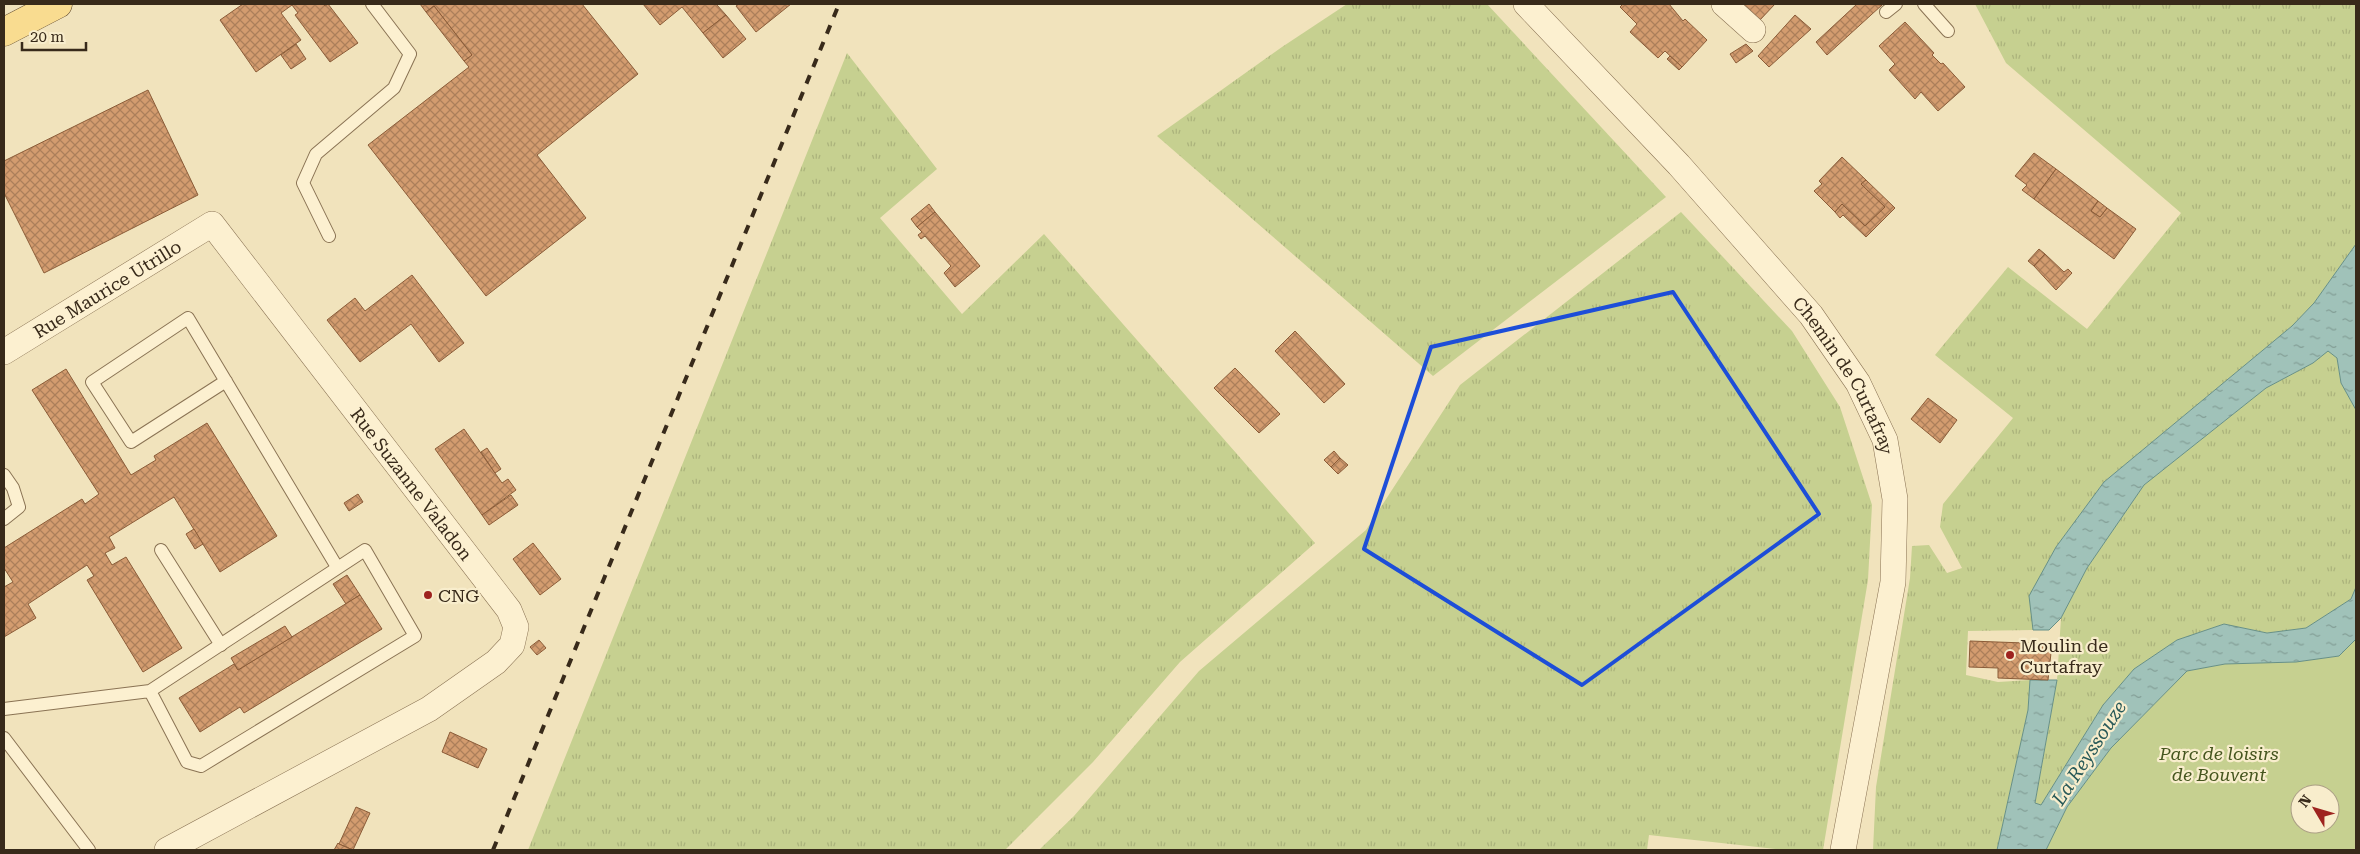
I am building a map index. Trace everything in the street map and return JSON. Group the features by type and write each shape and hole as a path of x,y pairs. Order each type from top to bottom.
{"main road":[{"path":"4,32 58,4"}],"street":[{"name":"Chemin de Curtafray","path":"1526,4 1679,166 1811,316 1858,383 1885,440 1895,499 1893,582 1843,850"},
{"path":"1724,4 1753,30"},
{"name":"Rue Maurice Utrillo","path":"4,352 212,224"},
{"name":"Rue Suzanne Valadon","path":"167,850 429,709 496,662 512,645 516,627 509,610 212,224"}],"lane":[{"path":"329,236 303,183 316,154 394,88 410,54 372,4"},
{"path":"1886,12 1896,4"},
{"path":"1924,4 1948,31"},
{"path":"226,381 131,442 92,382 188,318 226,381 337,567"},
{"path":"4,476 13,488 19,507 4,519"},
{"path":"162,550 221,645"},
{"path":"4,709 150,691 365,550 415,636 200,766 187,762 150,691"},
{"path":"4,738 89,850"}],"highlighted area":[{"path":"1673,292 1819,514 1582,685 1364,549 1431,347"}],"green space":[{"path":"1347,4 1487,4 1666,197 1433,376 1157,136 1282,47"},
{"path":"1975,4 2356,4 2356,244 2314,303 2292,326 2104,482 2056,547 2031,593 2033,630 1968,631 1966,675 1998,682 2030,680 2028,710 1997,850 1873,850 1876,787 1910,578 1912,546 1929,545 1947,573 1962,568 1940,527 1943,504 2013,418 1935,355 2008,267 2087,329 2181,213 2006,63"},
{"path":"847,53 937,169 880,218 962,314 1044,234 1315,543 1180,662 1093,762 1005,850 528,850"},
{"path":"1681,212 1792,331 1840,407 1872,505 1868,580 1823,850 1784,850 1649,835 1647,850 1039,850 1074,816 1199,671 1366,530 1460,385"},
{"path":"2328,350 2337,358 2341,383 2356,410 2356,587 2351,599 2306,628 2267,633 2224,624 2177,640 2134,669 2103,705 2041,805 2035,804 2057,680 2061,618 2087,568 2144,485 2266,388 2313,363"},
{"name":"Parc de loisirs de Bouvent","path":"2356,639 2356,850 2046,850 2067,807 2111,748 2187,671 2225,664 2296,662 2339,656"}],"water":[{"path":"2356,244 2356,410 2341,383 2337,358 2328,351 2313,363 2266,388 2144,485 2087,568 2061,618 2049,630 2033,630 2029,596 2056,547 2104,482 2292,326 2314,303"},
{"name":"La Reyssouze","path":"2356,587 2356,639 2339,656 2296,662 2225,664 2187,671 2111,748 2067,807 2046,850 1997,850 2028,710 2030,680 2057,680 2035,803 2041,805 2103,705 2134,669 2177,640 2224,624 2267,633 2306,628 2351,599"}],"building":[{"path":"243,4 323,4 325,6 328,4 358,43 330,62 295,15 298,13 292,5 281,13 301,40 256,72 220,20"},
{"path":"420,4 582,4 638,74 537,155 586,218 486,296 368,145 469,67 464,61 472,55 434,6 426,12"},
{"path":"643,4 716,4 726,15 703,33 682,7 660,25"},
{"path":"739,4 791,4 756,32 736,6"},
{"path":"1623,4 1669,4 1683,21 1685,19 1707,40 1682,67 1665,51 1658,58 1630,32 1637,24 1620,7"},
{"path":"1740,4 1775,4 1759,21"},
{"path":"1857,4 1882,5 1827,55 1816,42"},
{"path":"434,6 472,55 464,61 426,12"},
{"path":"726,15 746,39 723,58 703,33"},
{"path":"1795,15 1811,29 1769,67 1758,56"},
{"path":"1905,22 1934,53 1932,55 1941,64 1943,63 1965,87 1938,111 1921,92 1915,99 1889,70 1895,64 1879,46"},
{"path":"296,44 306,59 291,69 281,55"},
{"path":"1746,44 1753,51 1736,63 1730,54"},
{"path":"1670,56 1682,67 1679,70 1667,59"},
{"path":"148,90 198,195 44,273 4,193 4,161"},
{"path":"2034,153 2056,169 2034,199 2022,190 2027,185 2015,176"},
{"path":"1842,157 1866,180 1861,184 1885,207 1865,226 1842,204 1835,212 1814,191 1822,184 1819,181"},
{"path":"2056,169 2098,201 2091,211 2100,217 2107,208 2136,229 2114,259 2034,199"},
{"path":"1866,180 1895,208 1866,237 1843,215 1840,218 1835,212 1842,204 1865,226 1885,207 1861,184"},
{"path":"2098,201 2107,208 2100,217 2091,211"},
{"path":"929,204 935,212 917,227 911,219"},
{"path":"935,212 980,266 955,287 944,273 951,266 925,236 921,239 918,235 922,232 917,227"},
{"path":"2039,249 2045,254 2034,266 2028,261"},
{"path":"2045,254 2064,272 2068,269 2072,273 2056,290 2034,266"},
{"path":"412,275 464,343 439,362 411,324 360,362 327,320 355,298 365,311"},
{"path":"1295,331 1345,384 1324,403 1275,351"},
{"path":"1235,368 1280,414 1259,433 1214,388"},
{"path":"66,369 131,475 156,460 154,456 207,423 277,536 220,572 174,497 109,537 115,548 105,553 112,565 126,557 182,648 143,672 87,580 94,576 87,565 28,604 36,618 4,637 4,587 13,582 4,568 4,548 82,499 85,504 99,494 32,390"},
{"path":"1928,398 1957,420 1940,443 1911,419"},
{"path":"464,429 502,483 508,479 516,490 482,515 435,449"},
{"path":"487,448 501,469 495,473 481,452"},
{"path":"1334,451 1340,458 1331,467 1324,460"},
{"path":"1340,458 1348,465 1338,474 1331,467"},
{"path":"358,494 363,502 349,511 344,503"},
{"path":"511,495 518,505 489,525 482,515"},
{"path":"194,529 203,544 195,549 186,534"},
{"path":"533,543 561,579 540,595 513,559"},
{"path":"347,575 360,595 346,604 333,584"},
{"path":"360,595 382,629 244,713 240,707 200,732 179,698 234,664 238,670"},
{"path":"285,626 292,637 238,670 231,658"},
{"path":"539,640 546,648 537,655 530,647"},
{"name":"Moulin de Curtafray","path":"1970,641 2052,644 2048,680 1998,678 1998,668 1969,667"},
{"path":"450,732 487,749 478,768 442,752"},
{"path":"356,807 370,813 353,850 339,844"},
{"path":"339,844 353,850 334,850"}],"railway":[{"path":"493,850 839,4"}],"place":[{"name":"CNG","path":"428,595"},
{"name":"Moulin de Curtafray","path":"2010,655"}]}
